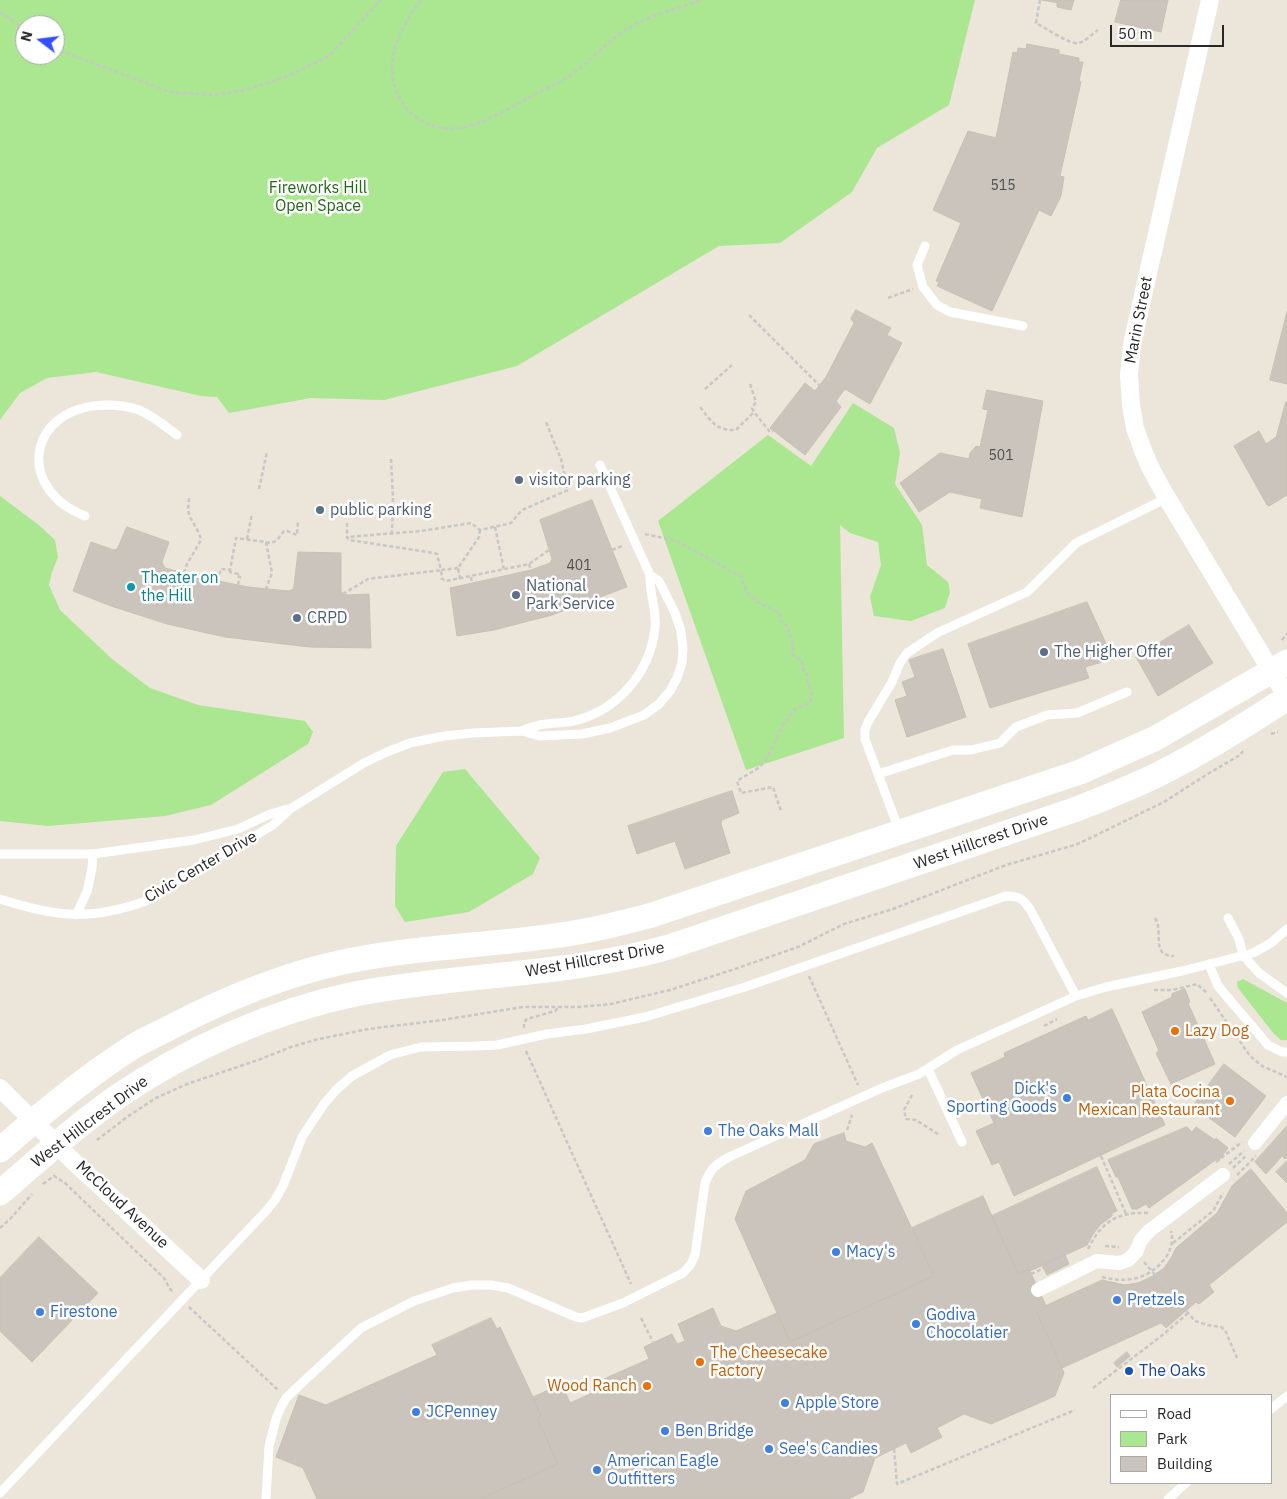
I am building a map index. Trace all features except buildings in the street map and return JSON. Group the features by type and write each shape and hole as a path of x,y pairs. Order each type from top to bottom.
{"main road":[{"name":"West Hillcrest Drive","path":"0,1150 56,1102 98,1070 132,1048 209,1007 258,987 342,962 391,953 553,936 604,928 689,904 1096,766 1156,738 1280,658"},
{"name":"West Hillcrest Drive","path":"0,1193 57,1144 117,1098 165,1066 228,1036 270,1019 318,1003 355,994 588,965 676,945 1065,813 1117,793 1187,759 1287,697"}],"street":[{"name":"Marin Street","path":"1210,0 1132,344 1130,405 1135,428 1144,453 1167,498 1280,658 1287,697"},
{"name":"McCloud Avenue","path":"0,1088 33,1122 201,1280"},
{"path":"1255,1144 1287,1103"},
{"path":"1038,1290 1097,1261 1119,1263 1128,1260 1136,1252 1141,1240 1149,1230 1223,1175"}],"lane":[{"path":"925,246 917,265 923,287 937,305 950,312 1023,326"},
{"path":"85,516 76,513 62,503 51,492 43,479 39,465 39,450 44,434 54,423 71,412 91,406 122,406 138,409 152,416 177,436"},
{"name":"Civic Center Drive","path":"0,898 28,908 53,913 76,915 124,909 146,901 273,825 290,809 364,763 387,752 410,743 444,736 522,731 536,726 572,722 593,716 607,708 627,691 642,671 652,648 656,627 655,605 650,586 650,575 600,465"},
{"path":"900,832 865,739 865,730 907,653 937,633 1027,592 1076,543 1167,498"},
{"name":"Civic Center Drive","path":"522,731 539,736 582,734 610,728 644,715 670,691 682,663 681,631 658,581 650,575"},
{"path":"878,774 953,750 971,750 1000,743 1016,728 1046,715 1077,713 1127,692"},
{"name":"Civic Center Drive","path":"0,854 92,854 175,843 238,829 268,815 290,809"},
{"path":"76,915 87,892 92,868 92,854"},
{"path":"0,1493 275,1200 284,1186 302,1138 324,1104 336,1090 352,1076 390,1055 421,1047 497,1045 547,1034 586,1029 645,1017 745,987 1006,896 1015,896 1022,900 1030,909 1076,996"},
{"path":"1228,918 1239,939 1243,955 1259,973 1287,993"},
{"path":"266,1499 269,1446 276,1419 286,1398 361,1328 414,1301 453,1288 472,1285 492,1285 508,1288 576,1318 582,1318 624,1303 683,1273 691,1264 695,1254 705,1183 714,1165 882,1088 919,1074 957,1050 1076,996 1106,987 1252,953 1270,943 1287,930"},
{"path":"1209,964 1218,986 1268,1045 1282,1052 1287,1052"},
{"path":"928,1068 962,1142"},
{"path":"1272,1408 1287,1396"},
{"path":"1168,1499 1185,1484"}],"path":[{"path":"65,52 170,92 212,95 245,90 288,76 328,56 381,0"},
{"path":"421,0 399,37 392,60 392,81 398,96 410,112 426,124 438,128 458,129 476,125 570,76 625,30 639,22 701,0"},
{"path":"1040,0 1036,23 1069,41 1076,44 1080,43 1098,30"},
{"path":"0,12 15,22"},
{"path":"888,298 923,287"},
{"path":"749,315 820,385"},
{"path":"705,389 732,365"},
{"path":"750,384 756,402 752,408 770,432 773,430"},
{"path":"700,407 713,424 725,431 736,430 754,412"},
{"path":"348,537 441,529 471,523 480,530 495,528 511,522 522,510 568,490 561,459 546,422"},
{"path":"259,489 267,452"},
{"path":"391,459 392,534"},
{"path":"184,573 201,540 188,510 189,498"},
{"path":"247,540 252,514"},
{"path":"230,570 236,538 272,543 284,531 297,535 298,520"},
{"path":"347,523 350,540 437,554 442,579 446,582 529,564 549,550"},
{"path":"495,528 504,570"},
{"path":"460,579 458,568 479,537 480,530"},
{"path":"644,534 677,541 742,577 743,587 751,598 780,613 780,620 789,628 788,634 792,639 793,655 802,661 804,671 808,674 807,680 812,694 810,703 795,709 783,725 768,756 760,767 737,780 741,793 773,787 781,811"},
{"path":"266,542 272,572 266,589"},
{"path":"612,550 622,546"},
{"path":"529,564 531,570"},
{"path":"343,594 368,579 458,568"},
{"path":"217,581 221,569 230,570 230,572 238,574 237,576 240,577 238,588"},
{"path":"471,577 472,583"},
{"path":"1280,658 1287,634"},
{"path":"1155,918 1158,924 1162,953 1167,956 1174,956"},
{"path":"809,976 859,1086"},
{"path":"1149,991 1172,990 1197,984 1208,994 1250,1056 1262,1066 1287,1077"},
{"path":"524,1028 524,1022 527,1019 555,1011 560,1006"},
{"path":"526,1052 630,1284"},
{"path":"912,1095 904,1110 906,1119 916,1120 938,1134"},
{"path":"847,1130 852,1115"},
{"path":"1255,1144 1253,1149 1229,1173 1223,1175 1224,1169 1249,1146 1255,1144"},
{"path":"1101,1156 1126,1214"},
{"path":"41,1185 54,1176 65,1183 164,1278 170,1289"},
{"path":"0,1228 35,1190"},
{"path":"1136,1252 1195,1321 1221,1327 1225,1330 1237,1358"},
{"path":"192,1310 278,1390"},
{"path":"1093,1388 1164,1334 1188,1313"},
{"path":"641,1318 654,1342"},
{"path":"894,1449 897,1484 1075,1410"}],"green space":[{"name":"Fireworks Hill Open Space","path":"0,0 975,0 949,105 877,148 852,192 780,243 719,246 517,366 384,400 311,398 229,413 217,397 201,396 96,372 47,378 20,393 0,420"},
{"path":"853,403 894,428 900,453 895,484 922,525 927,565 948,582 950,592 945,608 911,621 874,616 870,597 881,565 878,542 850,533 840,525 844,738 746,770 658,521 768,435 811,466"},
{"path":"0,496 40,526 55,540 58,557 49,585 60,610 112,659 150,688 198,705 305,721 313,732 308,744 211,805 165,816 48,826 0,821"},
{"path":"465,769 540,858 533,874 469,912 405,922 395,906 396,846 443,772"},
{"path":"1243,979 1287,1003 1287,1040 1281,1040 1274,1034 1238,988 1237,982"}],"place":[{"name":"visitor parking","path":"519,480"},
{"name":"public parking","path":"320,510"},
{"name":"Theater on the Hill","path":"131,587"},
{"name":"National Park Service","path":"516,595"},
{"name":"CRPD","path":"297,618"},
{"name":"The Higher Offer","path":"1044,652"},
{"name":"Lazy Dog","path":"1175,1031"},
{"name":"Dick's Sporting Goods","path":"1067,1098"},
{"name":"Plata Cocina Mexican Restaurant","path":"1230,1101"},
{"name":"The Oaks Mall","path":"708,1131"},
{"name":"Macy's","path":"836,1252"},
{"name":"Pretzels","path":"1117,1300"},
{"name":"Firestone","path":"40,1312"},
{"name":"Godiva Chocolatier","path":"916,1324"},
{"name":"The Cheesecake Factory","path":"700,1362"},
{"name":"The Oaks","path":"1129,1371"},
{"name":"Wood Ranch","path":"647,1386"},
{"name":"Apple Store","path":"785,1403"},
{"name":"JCPenney","path":"416,1412"},
{"name":"Ben Bridge","path":"665,1431"},
{"name":"See's Candies","path":"769,1449"},
{"name":"American Eagle Outfitters","path":"597,1470"}]}
